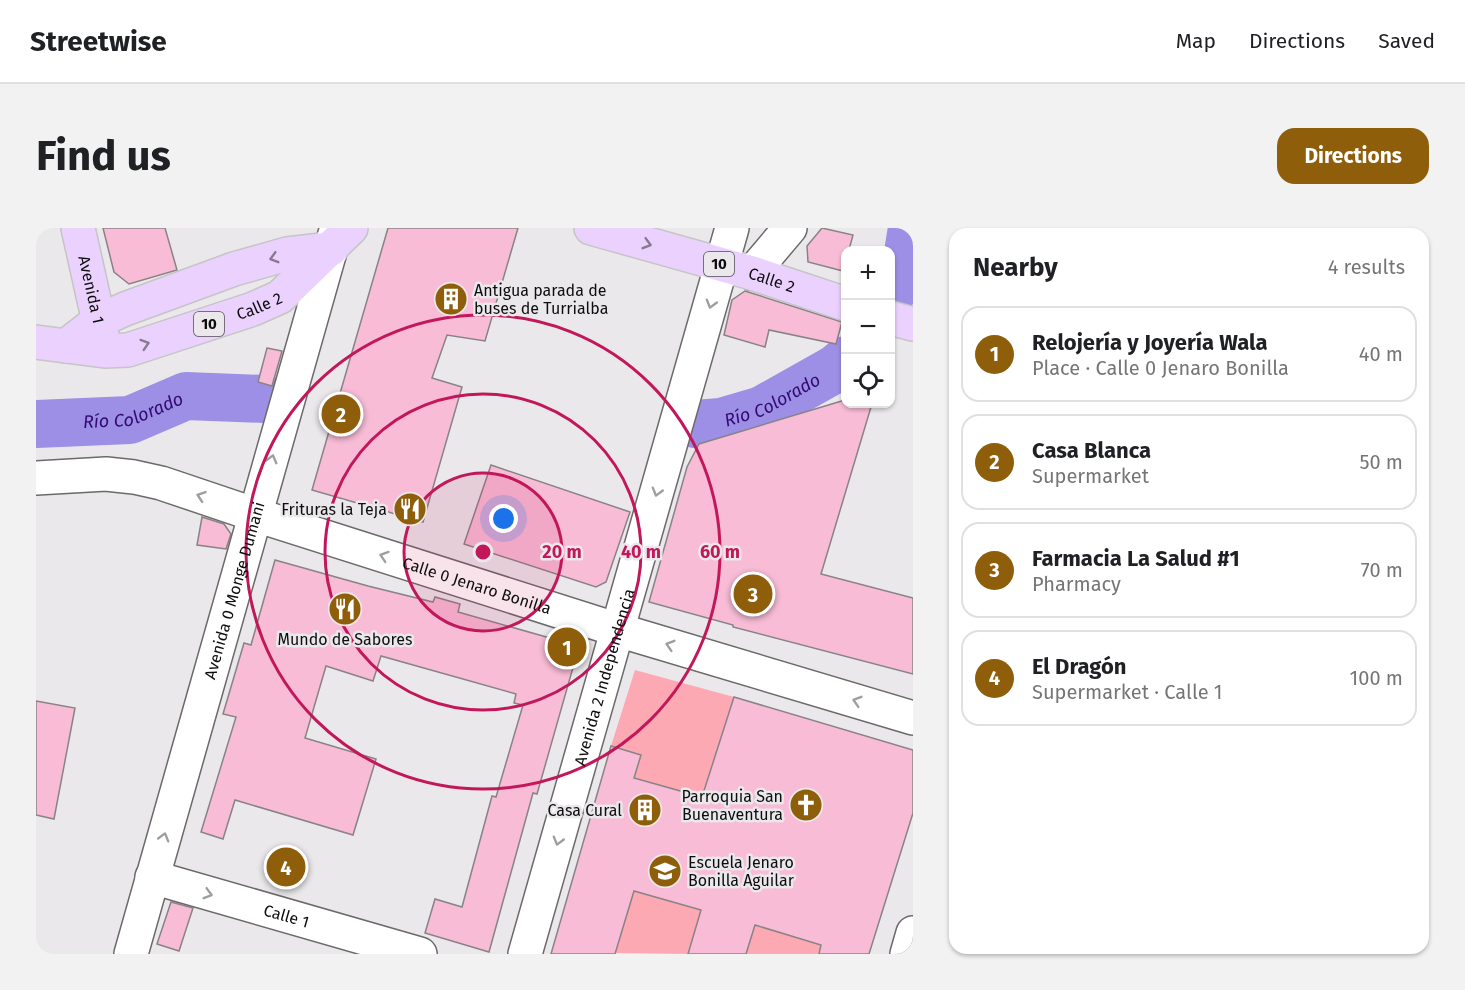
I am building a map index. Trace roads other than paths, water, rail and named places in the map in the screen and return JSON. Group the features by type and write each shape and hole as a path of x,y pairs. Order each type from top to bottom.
{"main road":[{"name":"Avenida 1","path":"78,228 102,336"},
{"name":"Calle 2","path":"591,228 737,269 841,302"},
{"path":"51,344 102,336 125,309 234,269 286,255 340,235"},
{"name":"Calle 2","path":"102,336 128,350 253,309 280,297 340,235"},
{"path":"895,319 913,324"}],"street":[{"name":"Avenida 2 Independencia","path":"525,954 618,630 737,269 732,228"},
{"path":"737,269 790,228"},
{"name":"Avenida 0 Monge Dumani","path":"131,954 303,344 340,235"},
{"path":"296,282 303,344"},
{"name":"Calle 0 Jenaro Bonilla","path":"36,478 106,474 161,483 618,630 913,718"},
{"name":"Calle 1","path":"152,877 420,954"},
{"path":"907,954 913,933"}],"waterway":[{"name":"Río Colorado","path":"895,286 906,265 912,228"},
{"name":"Río Colorado","path":"695,424 721,422 762,410 841,364"},
{"name":"Río Colorado","path":"36,424 130,420 186,396 265,399"}],"place":[{"name":"Antigua parada de buses de Turrialba","path":"451,299"},
{"name":"Casa Blanca","path":"341,414"},
{"name":"Frituras la Teja","path":"410,509"},
{"name":"Farmacia La Salud #1","path":"753,594"},
{"name":"Mundo de Sabores","path":"345,609"},
{"name":"Relojería y Joyería Wala","path":"567,647"},
{"name":"Parroquia San Buenaventura","path":"806,805"},
{"name":"Casa Cural","path":"645,810"},
{"name":"El Dragón","path":"286,867"},
{"name":"Escuela Jenaro Bonilla Aguilar","path":"665,871"}]}
